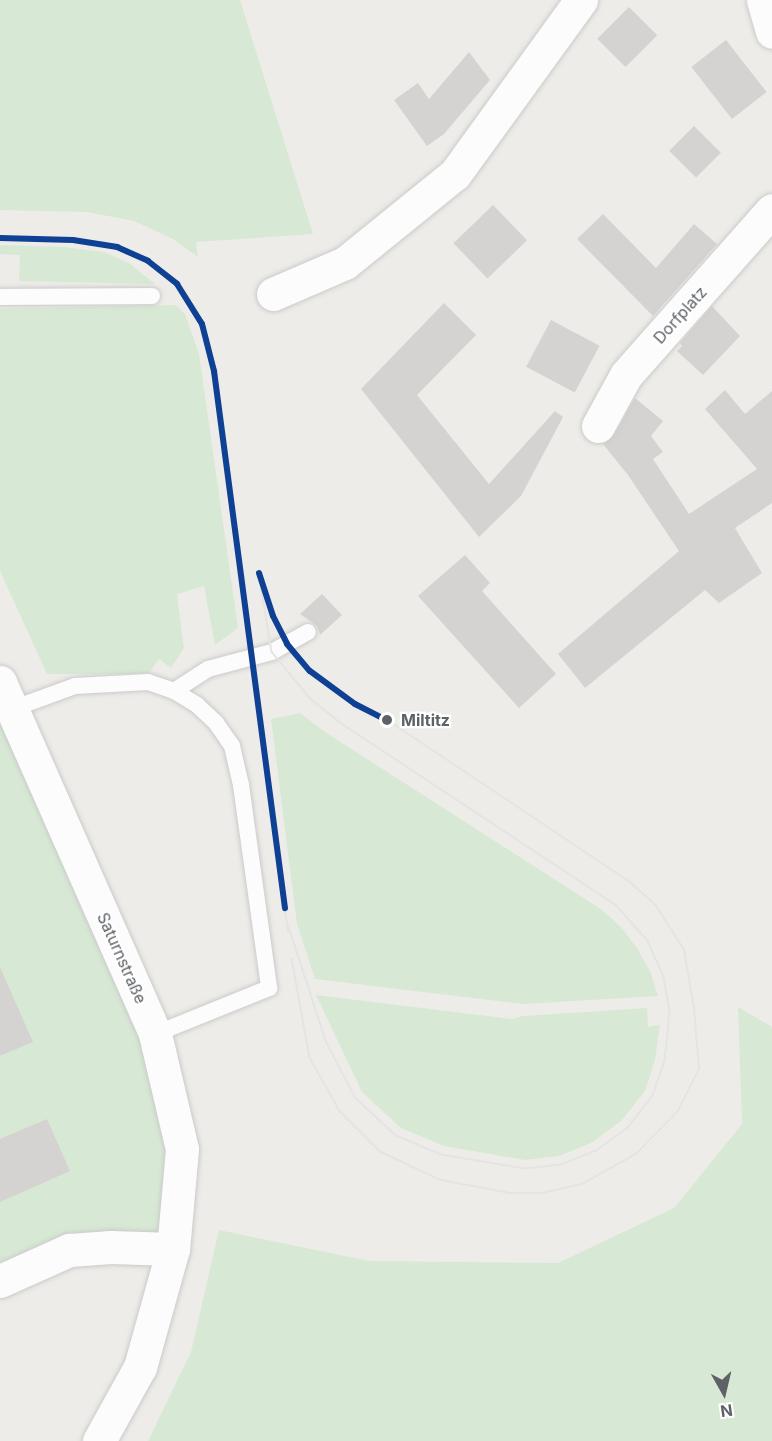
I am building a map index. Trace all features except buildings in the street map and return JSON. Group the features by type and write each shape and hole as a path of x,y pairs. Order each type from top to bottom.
{"street":[{"path":"273,294 345,263 455,174 581,0"},
{"path":"763,0 772,32"},
{"name":"Dorfplatz","path":"598,426 626,375 772,210"},
{"name":"Saturnstraße","path":"6,696 155,1034 182,1149 173,1249 141,1366 99,1441"},
{"path":"0,1281 69,1250 111,1246 173,1249"}],"lane":[{"path":"0,297 152,296"},
{"path":"174,691 208,669 272,652 308,632"},
{"path":"6,696 75,686 148,682 174,691 197,705 216,723 232,746 241,785 269,988 155,1034"}],"green space":[{"path":"0,0 240,0 313,234 196,242 198,257 173,239 134,221 87,212 0,210"},
{"path":"0,245 64,247 104,252 129,263 155,284 19,281 20,255 0,254"},
{"path":"175,305 185,314 199,354 238,628 215,645 204,586 177,594 184,648 171,668 159,659 148,674 47,674 0,571 0,309"},
{"path":"0,682 182,1149 173,1249 69,1250 0,1281"},
{"path":"300,713 328,734 601,909 621,927 637,948 650,971 658,996 523,1004 315,979 297,924 271,719"},
{"path":"316,995 512,1019 523,1016 647,1008 648,1027 660,1025 655,1060 645,1091 621,1121 591,1143 559,1156 525,1160 444,1146 401,1128 362,1092"},
{"path":"738,1007 772,1027 772,1441 148,1441 191,1352 219,1230 369,1261 558,1263 674,1208 742,1124"}],"tram line":[{"path":"260,579 272,652 310,698 338,721 617,906 648,941 664,977 670,1011 665,1061 653,1096 628,1128 596,1151 562,1165 525,1169 441,1155 396,1136 355,1098 326,1042 288,926"},
{"path":"292,959 310,1058 340,1111 381,1152 441,1180 510,1193 542,1193 582,1184 636,1154 678,1111 699,1069 694,1009 684,950 656,906 628,881 387,720"},
{"path":"285,908 289,932"}],"transit line":[{"path":"0,238 73,240 117,247 148,261 177,284 202,324 214,371 285,908"},
{"path":"259,573 273,616 287,644 310,671 355,704 387,720"}],"place":[{"name":"Miltitz","path":"387,720"}]}
